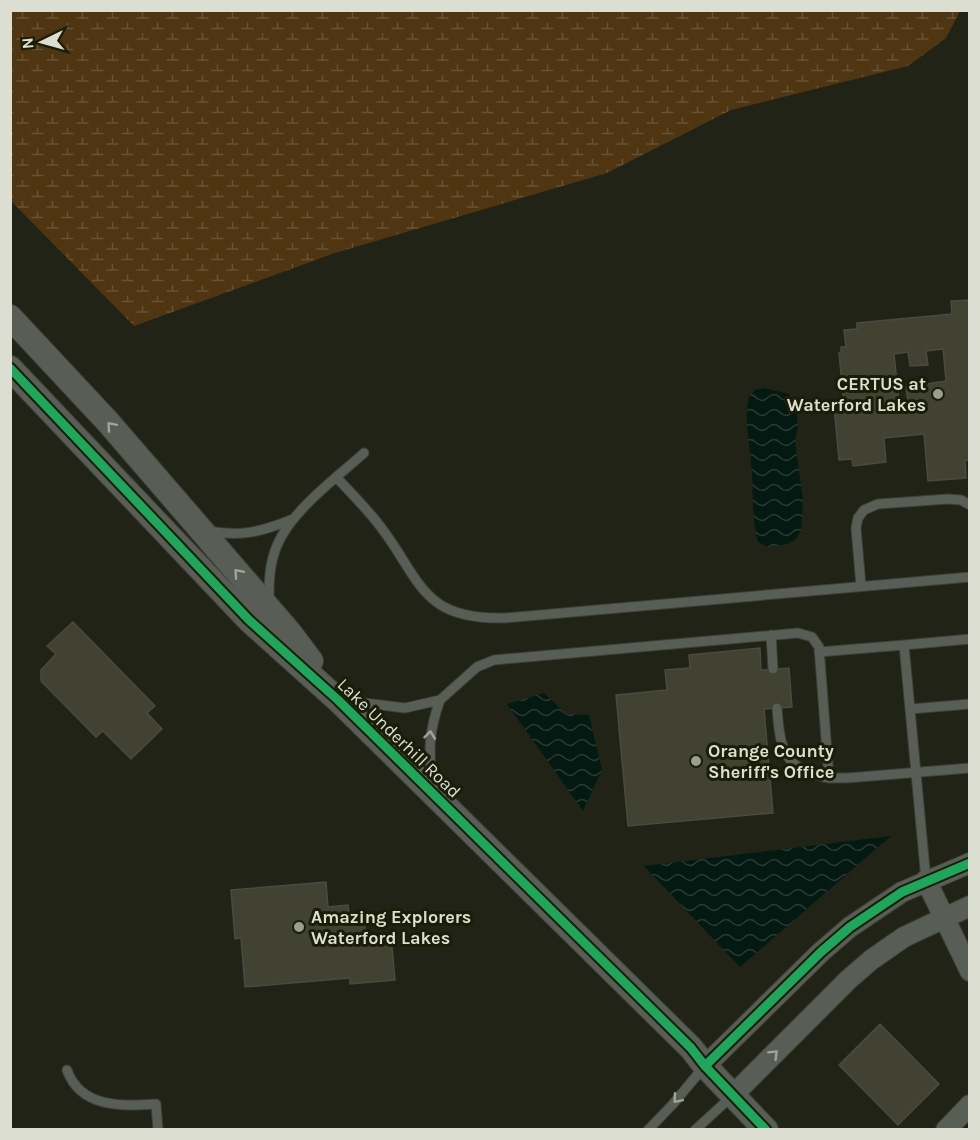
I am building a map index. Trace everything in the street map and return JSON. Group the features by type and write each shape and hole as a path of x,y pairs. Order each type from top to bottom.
{"street":[{"name":"Lake Underhill Road","path":"10,317 108,422 270,609 338,700"},
{"name":"Lake Underhill Road","path":"10,368 249,620 338,700 691,1048 705,1066 766,1130"},
{"path":"705,1066 835,939 889,900 926,880 969,863"},
{"path":"926,880 969,971"},
{"path":"733,1095 857,972 904,937 969,906"},
{"path":"946,1130 969,1105"}],"lane":[{"path":"201,530 220,534 249,534 265,531 292,519 364,453"},
{"path":"338,478 381,527 426,594 445,607 469,615 505,618 969,577"},
{"path":"861,586 856,528 858,518 864,510 878,504 948,499 961,500 969,505"},
{"path":"270,609 270,577 274,553 292,519"},
{"path":"338,700 405,708 440,700 473,670 489,662 798,633 811,636 817,643 819,652 829,778"},
{"path":"771,635 773,669"},
{"path":"819,652 969,639"},
{"path":"904,645 926,880"},
{"path":"433,794 429,740 440,700"},
{"path":"910,709 969,704"},
{"path":"777,708 781,743 789,760 805,772 829,778 847,778 969,768"},
{"path":"648,1130 705,1066"},
{"path":"67,1070 80,1088 96,1100 123,1106 156,1104 158,1130"},
{"path":"695,1130 733,1095"}],"green space":[{"path":"10,11 960,11 946,38 908,66 731,110 607,173 335,253 134,326 11,201"}],"water":[{"path":"765,388 789,394 796,410 798,426 795,442 803,501 801,530 796,539 787,544 768,547 758,542 756,532 747,420 749,396 755,390"},
{"path":"544,693 566,714 589,715 602,770 583,811 507,704"},
{"path":"891,836 740,967 644,866"}],"building":[{"name":"CERTUS at Waterford Lakes","path":"970,300 970,460 965,461 966,478 928,481 924,434 884,438 886,462 853,466 852,459 839,460 834,406 844,405 839,353 841,353 841,347 846,347 844,330 857,329 857,323 952,314 951,301","holes":["943,349 946,381 906,387 908,402 899,403 894,354 908,352 910,366 928,365 926,351"]},
{"path":"73,622 155,706 147,713 162,729 131,759 103,731 96,737 41,681 41,670 56,654 47,646"},
{"name":"Orange County Sheriff's Office","path":"760,648 761,670 789,668 792,707 764,709 773,813 628,826 616,695 667,690 665,670 690,668 689,655"},
{"name":"Amazing Explorers Waterford Lakes","path":"326,882 328,907 348,905 350,919 364,918 366,938 391,936 395,980 350,984 350,978 245,987 241,938 235,939 231,890"},
{"path":"880,1024 939,1084 898,1125 839,1065"}],"cycle path":[{"path":"10,368 249,620 338,700 691,1048 705,1066 766,1130"},
{"path":"705,1066 821,952 850,927 902,892 970,863"}],"place":[{"name":"CERTUS at Waterford Lakes","path":"938,394"},
{"name":"Orange County Sheriff's Office","path":"696,761"},
{"name":"Amazing Explorers Waterford Lakes","path":"299,927"}]}
